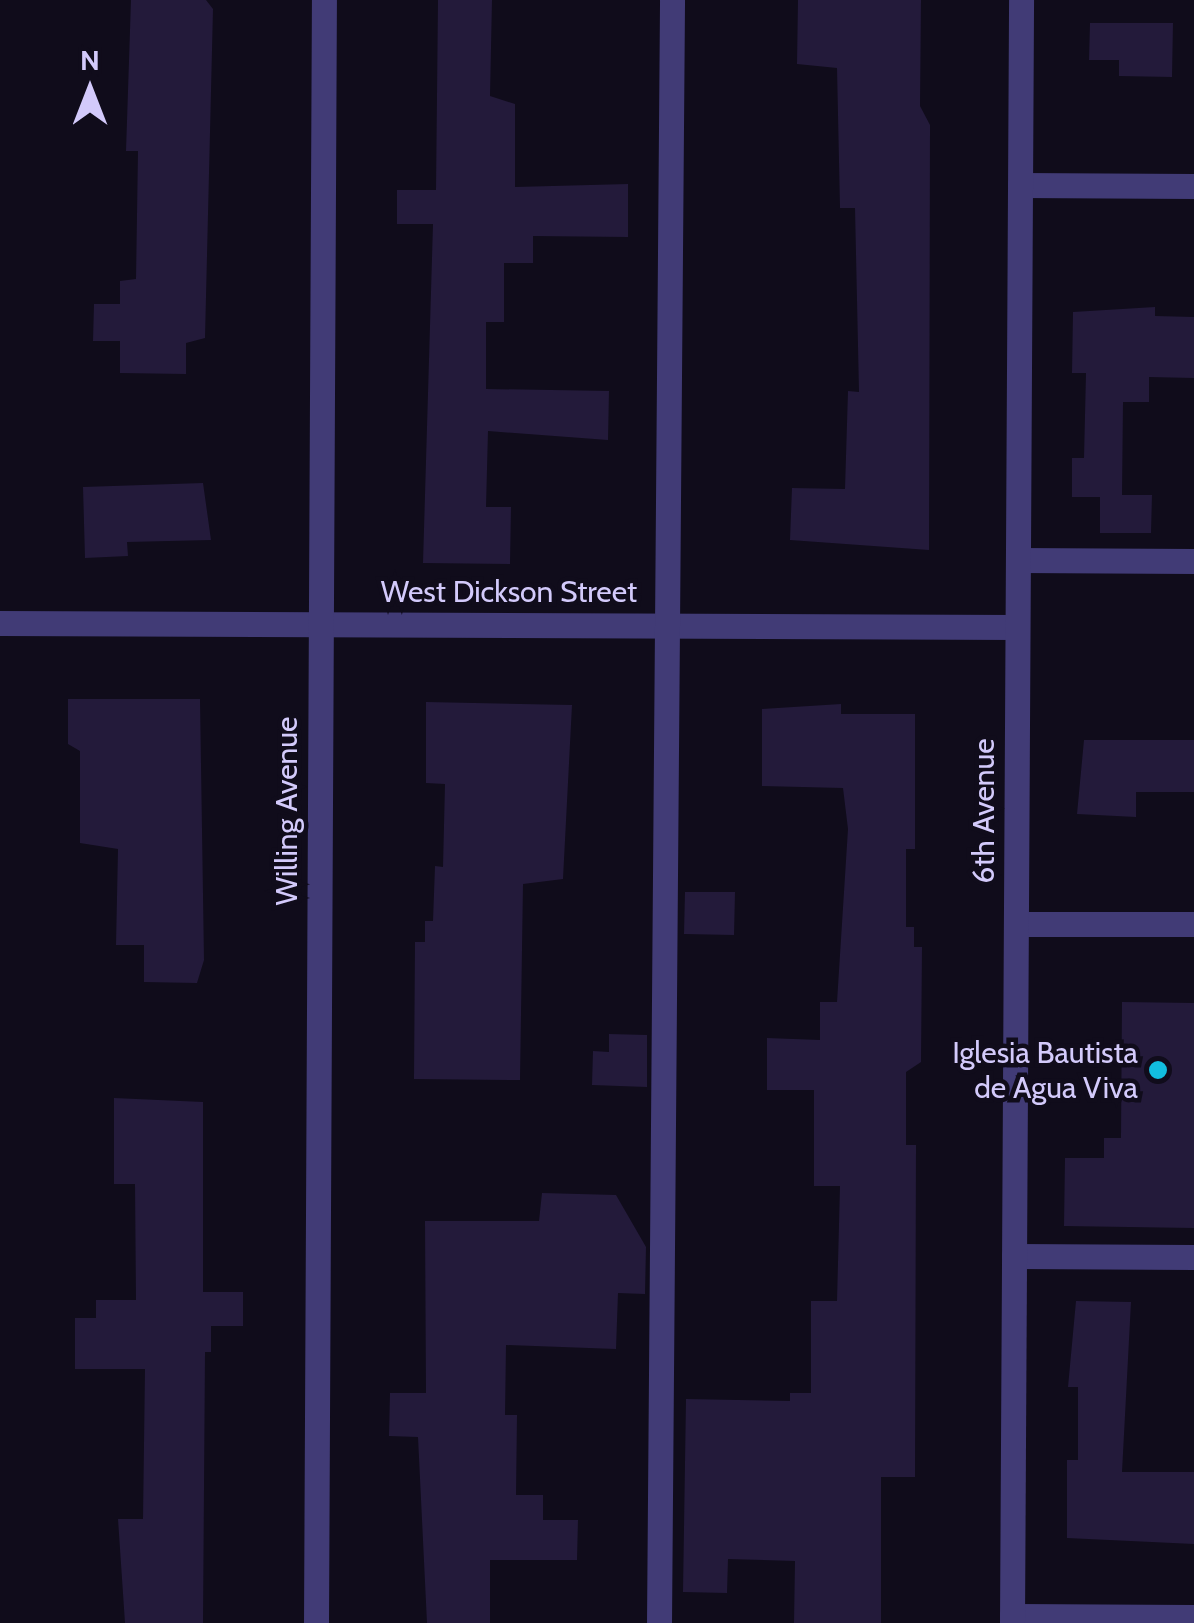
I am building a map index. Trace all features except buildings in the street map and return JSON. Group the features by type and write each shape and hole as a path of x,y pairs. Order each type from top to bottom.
{"street":[{"name":"Willing Avenue","path":"316,1623 324,0"},
{"path":"659,1623 672,0"},
{"name":"6th Avenue","path":"1012,1620 1021,0"},
{"path":"1020,184 1194,186"},
{"path":"1018,560 1194,561"},
{"name":"West Dickson Street","path":"0,623 1017,627"},
{"path":"1016,924 1194,924"},
{"path":"1014,1256 1194,1258"},
{"path":"1012,1620 1194,1617"}],"place":[{"name":"Iglesia Bautista de Agua Viva","path":"1158,1070"}]}
